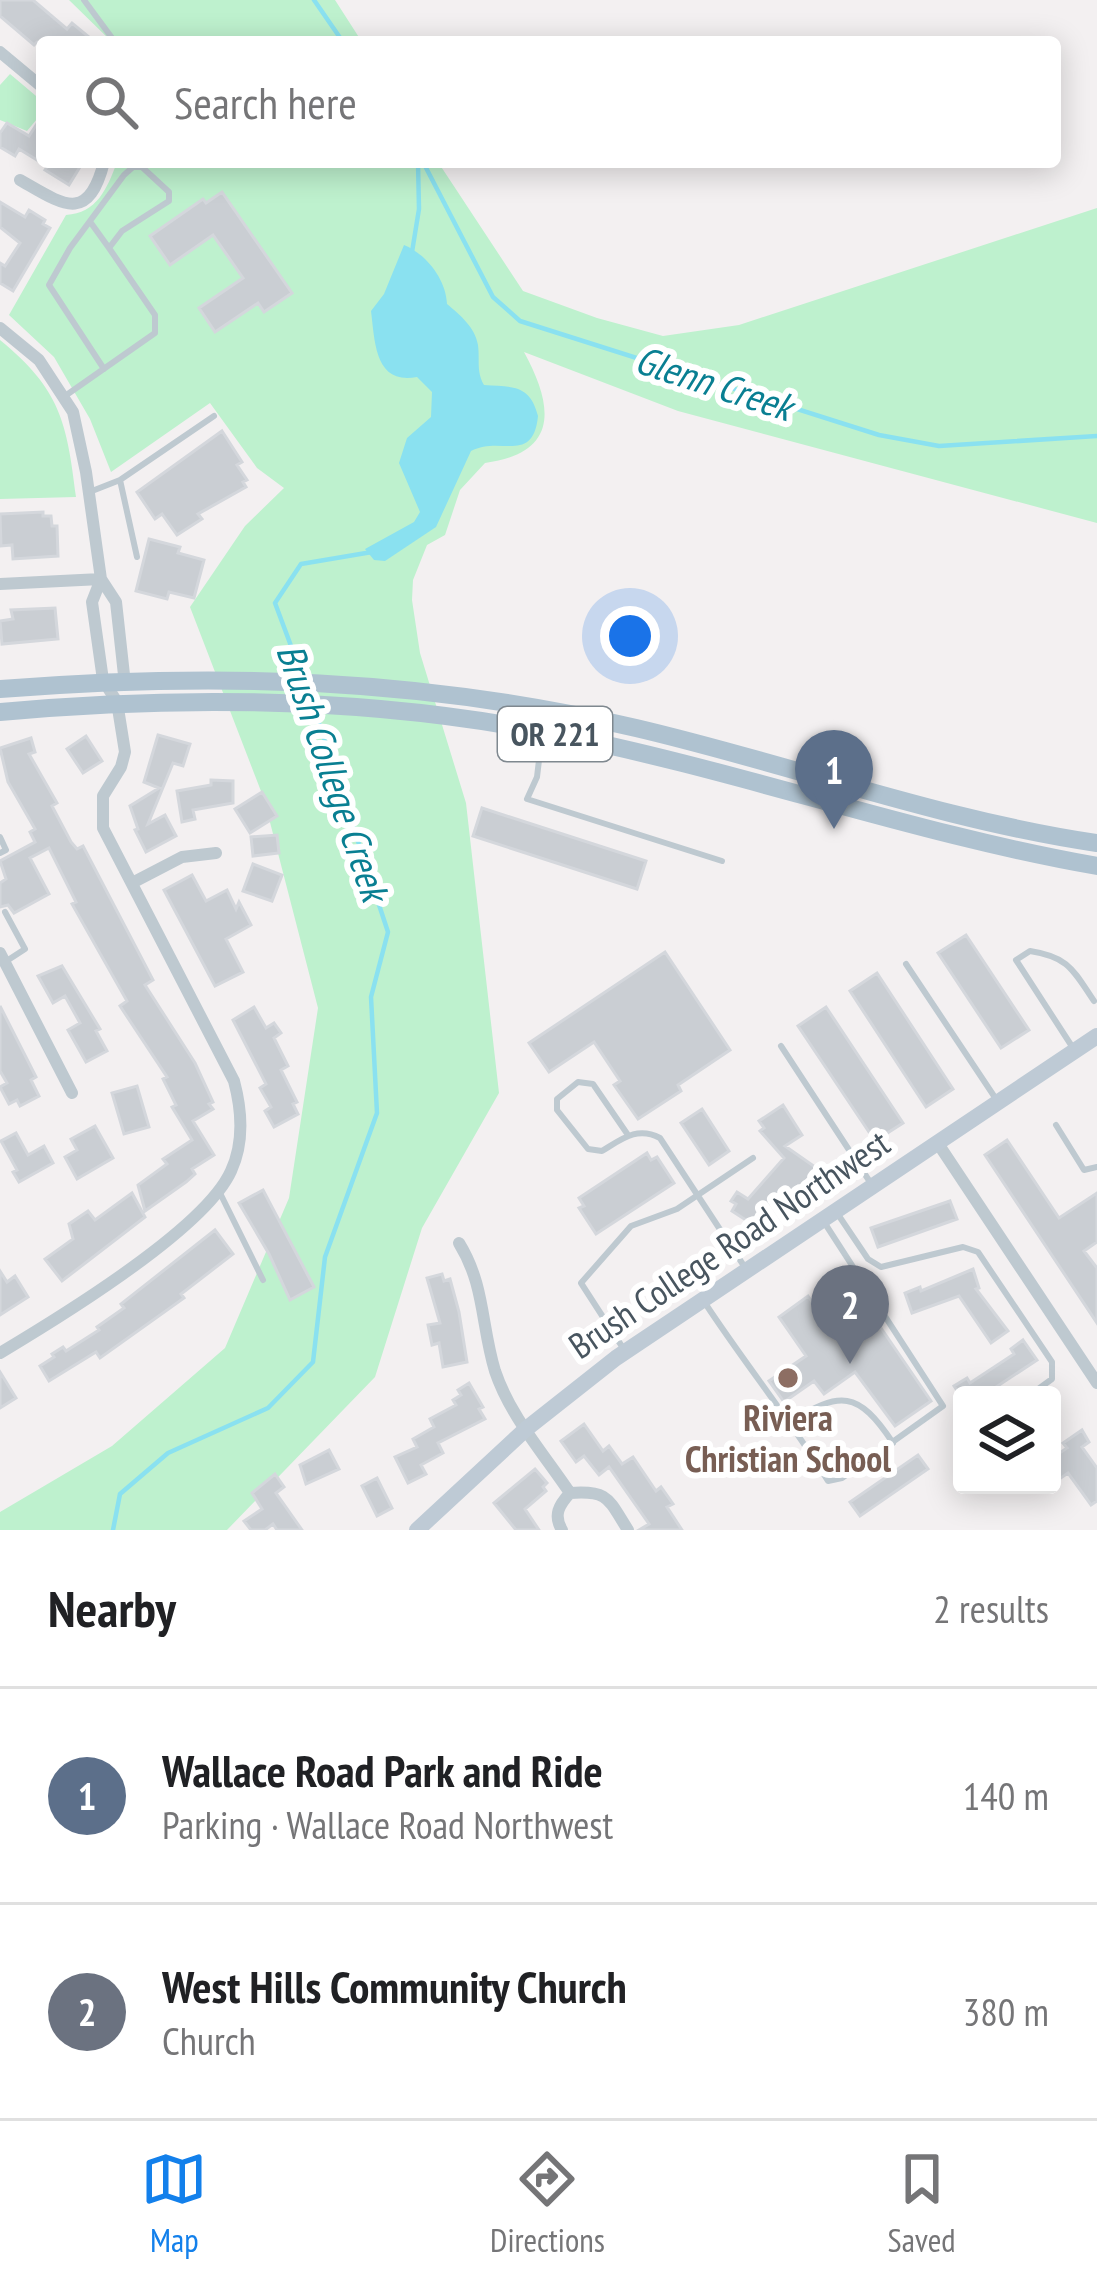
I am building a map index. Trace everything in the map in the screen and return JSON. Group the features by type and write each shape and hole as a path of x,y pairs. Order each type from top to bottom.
{"main road":[{"name":"OR 221","path":"0,689 127,679 312,680 495,699 637,728 1014,827 1097,843"},
{"name":"OR 221","path":"0,712 117,702 275,701 374,708 543,731 659,757 940,834 1097,866"}],"street":[{"path":"0,52 36,82"},
{"path":"20,180 65,206 78,205 88,198 101,168"},
{"path":"0,328 39,360 64,396 80,440 101,579 116,602 127,679 117,702"},
{"path":"0,584 101,579"},
{"path":"0,1353 68,1312 216,1196 238,1152 240,1102 234,1081 103,828 103,796 121,767 124,752 117,702 103,680 92,602 101,579"},
{"path":"132,883 182,857 216,853"},
{"path":"2,957 72,1093"},
{"name":"Brush College Road Northwest","path":"417,1530 526,1429 625,1351 1097,1036"},
{"path":"937,1142 1097,1383"},
{"path":"459,1243 476,1270 494,1366 526,1429 570,1493"},
{"path":"562,1530 557,1515 570,1493"},
{"path":"570,1493 603,1494 628,1530"}],"lane":[{"path":"84,0 111,36"},
{"path":"104,369 49,290 70,248 132,168"},
{"path":"110,248 122,231 169,201 170,192 143,168"},
{"path":"64,396 155,333 155,315 91,223"},
{"path":"89,492 120,480 214,416"},
{"path":"120,480 137,557"},
{"path":"543,731 537,777 527,799 722,861"},
{"path":"0,837 3,852"},
{"path":"2,957 26,949 5,911"},
{"path":"1075,1051 1016,960 1030,951 1054,955 1072,968 1094,1001"},
{"path":"906,964 998,1102"},
{"path":"781,1046 872,1185"},
{"path":"628,1135 593,1084 578,1082 557,1099 557,1110 588,1149 602,1151 628,1135 646,1131 660,1138 746,1268"},
{"path":"1056,1125 1084,1170 1097,1167"},
{"path":"625,1351 581,1283 631,1226 699,1197 753,1158"},
{"path":"216,1196 263,1280"},
{"path":"828,1214 881,1267 963,1247 979,1252 1052,1362 1052,1379 1042,1386"},
{"path":"701,1298 828,1481 842,1478 943,1406 828,1214"},
{"path":"790,1422 833,1399 846,1399 878,1421 892,1443"}],"green space":[{"path":"69,0 335,0 358,36 106,36"},
{"path":"10,74 36,96 36,120 27,131 0,120 0,85"},
{"path":"114,168 442,168 523,291 663,336 739,325 1097,208 1097,523 678,411 524,352 544,409 538,438 509,458 485,463 460,490 445,535 427,545 413,580 412,600 420,653 466,803 499,1093 422,1228 375,1377 227,1530 0,1530 0,1512 112,1446 225,1348 289,1198 318,1008 264,799 190,607 245,526 284,488 257,468 210,403 111,472 90,419 54,357 9,315 66,215 86,210 105,190"},
{"path":"0,340 36,375 57,409 76,497 0,499"}],"water":[{"path":"404,245 433,269 447,304 474,333 484,385 525,393 538,416 530,440 471,451 436,527 385,561 374,560 365,549 414,522 420,512 399,463 407,438 431,417 432,392 417,377 403,378 385,368 374,336 371,311 384,294"}],"building":[{"path":"0,0 33,0 67,29 72,23 88,36 36,36 34,45 0,16"},
{"path":"7,123 29,136 36,125 36,159 19,149 15,156 0,147 0,133"},
{"path":"46,168 79,168 69,185"},
{"path":"222,192 292,293 264,312 258,303 215,332 199,308 243,278 213,235 170,265 150,236 203,199 206,203"},
{"path":"0,202 25,217 29,210 50,228 13,291 0,283 0,263 5,266 20,243 0,227"},
{"path":"222,431 242,462 237,465 246,487 198,514 202,519 177,535 162,514 155,519 137,492"},
{"path":"43,512 57,526 58,556 13,559 12,545 1,546 0,514"},
{"path":"149,539 204,560 194,598 169,592 167,599 136,591"},
{"path":"55,608 58,639 2,644 0,621 13,619 11,610"},
{"path":"158,735 190,744 183,766 173,763 148,824 165,815 176,836 146,852 130,806 159,788 144,782"},
{"path":"86,736 102,761 83,773 67,749"},
{"path":"31,738 35,752 29,754 57,803 52,806 71,842 77,849 83,846 153,980 145,985 195,1063 213,1102 209,1104 213,1109 193,1121 214,1155 145,1211 138,1185 167,1164 163,1159 192,1140 172,1107 176,1105 163,1079 167,1077 120,1006 127,1001 72,904 76,902 49,848 30,858 49,894 14,913 8,905 0,907 0,883 6,879 0,861 35,842 30,832 35,829 8,782 0,748"},
{"path":"211,780 233,781 233,803 193,810 195,819 182,822 177,791 211,785"},
{"path":"262,792 277,816 250,833 235,809"},
{"path":"482,808 646,861 637,889 473,836"},
{"path":"277,835 279,853 253,856 251,837"},
{"path":"253,864 282,875 272,901 243,891"},
{"path":"192,875 206,901 227,890 251,925 226,939 243,972 215,986 164,890"},
{"path":"966,935 1029,1030 1001,1048 938,953"},
{"path":"665,952 730,1050 638,1119 614,1085 620,1081 594,1042 549,1072 529,1043"},
{"path":"62,966 100,1029 96,1031 107,1051 86,1062 68,1030 80,1023 65,996 53,1003 38,976"},
{"path":"877,973 953,1089 926,1107 850,991"},
{"path":"0,1006 36,1077 31,1080 39,1096 20,1106 17,1100 9,1104 0,1087 7,1083 0,1071"},
{"path":"254,1007 266,1028 274,1023 281,1033 274,1038 288,1066 281,1070 297,1102 293,1104 298,1114 274,1127 265,1111 271,1107 260,1088 266,1084 233,1020"},
{"path":"826,1007 903,1123 875,1141 798,1026"},
{"path":"137,1086 149,1127 124,1134 112,1093"},
{"path":"783,1105 802,1135 785,1146 818,1169 781,1209 770,1202 755,1226 732,1211 736,1204 731,1201 737,1192 748,1199 784,1158 760,1131 764,1128 759,1121"},
{"path":"702,1109 729,1151 709,1165 681,1123"},
{"path":"95,1126 113,1158 77,1179 65,1157 77,1150 71,1139"},
{"path":"16,1133 28,1155 44,1146 53,1163 19,1182 1,1141"},
{"path":"1007,1140 1059,1218 1097,1193 1097,1242 1084,1251 1097,1268 1097,1323 985,1155"},
{"path":"647,1153 651,1160 657,1157 674,1183 596,1234 579,1208 584,1206 579,1198"},
{"path":"263,1190 314,1287 290,1300 239,1203"},
{"path":"132,1193 145,1217 62,1281 45,1259 73,1239 69,1224 88,1211 95,1220"},
{"path":"950,1201 957,1219 878,1247 871,1228"},
{"path":"215,1230 233,1254 181,1294 184,1298 100,1358 96,1352 49,1381 40,1366 52,1354 63,1347 66,1351 99,1330 124,1308 121,1304"},
{"path":"973,1269 976,1289 1008,1331 991,1343 959,1296 912,1313 905,1293"},
{"path":"0,1271 7,1282 15,1276 28,1297 0,1315"},
{"path":"442,1274 444,1281 450,1279 467,1362 443,1367 439,1343 432,1345 428,1325 440,1323 427,1278"},
{"path":"808,1296 835,1335 870,1312 931,1401 895,1426 855,1372 824,1394 814,1381 784,1402 769,1381 806,1356 779,1317"},
{"path":"1023,1340 1037,1360 998,1386 954,1386 967,1378 970,1383 1014,1354 1011,1349"},
{"path":"0,1372 16,1398 0,1408"},
{"path":"469,1383 485,1419 438,1443 443,1453 421,1465 426,1474 408,1483 395,1457 417,1447 413,1439 434,1427 430,1419 456,1405 453,1400 461,1395 458,1390"},
{"path":"584,1424 603,1451 609,1446 622,1464 633,1457 656,1491 661,1487 682,1530 639,1530 649,1524 609,1467 599,1475 584,1456 576,1462 561,1441"},
{"path":"1082,1430 1089,1442 1082,1447 1097,1468 1097,1501 1091,1505 1068,1473 1061,1478 1061,1452 1067,1448 1063,1443"},
{"path":"329,1450 339,1469 306,1484 300,1465"},
{"path":"918,1455 928,1469 860,1516 850,1502"},
{"path":"535,1469 547,1483 546,1491 525,1509 539,1530 516,1530 494,1503"},
{"path":"275,1474 284,1487 276,1493 302,1530 277,1530 273,1524 265,1530 251,1530 244,1521 262,1509 252,1493"},
{"path":"377,1478 392,1508 377,1516 362,1486"}],"waterway":[{"name":"Glenn Creek","path":"314,0 339,36"},
{"name":"Brush College Creek","path":"412,252 419,209 418,168"},
{"name":"Glenn Creek","path":"426,168 493,297 520,321 879,435 939,446 1097,436"},
{"name":"Brush College Creek","path":"303,678 275,603 301,564 372,552"},
{"name":"Brush College Creek","path":"113,1530 120,1494 168,1453 268,1408 313,1362 325,1257 377,1113 371,997 388,932 315,711"}],"place":[{"name":"Wallace Road Park and Ride","path":"834,829"},
{"name":"West Hills Community Church","path":"850,1364"},
{"name":"Riviera Christian School","path":"788,1378"}]}
